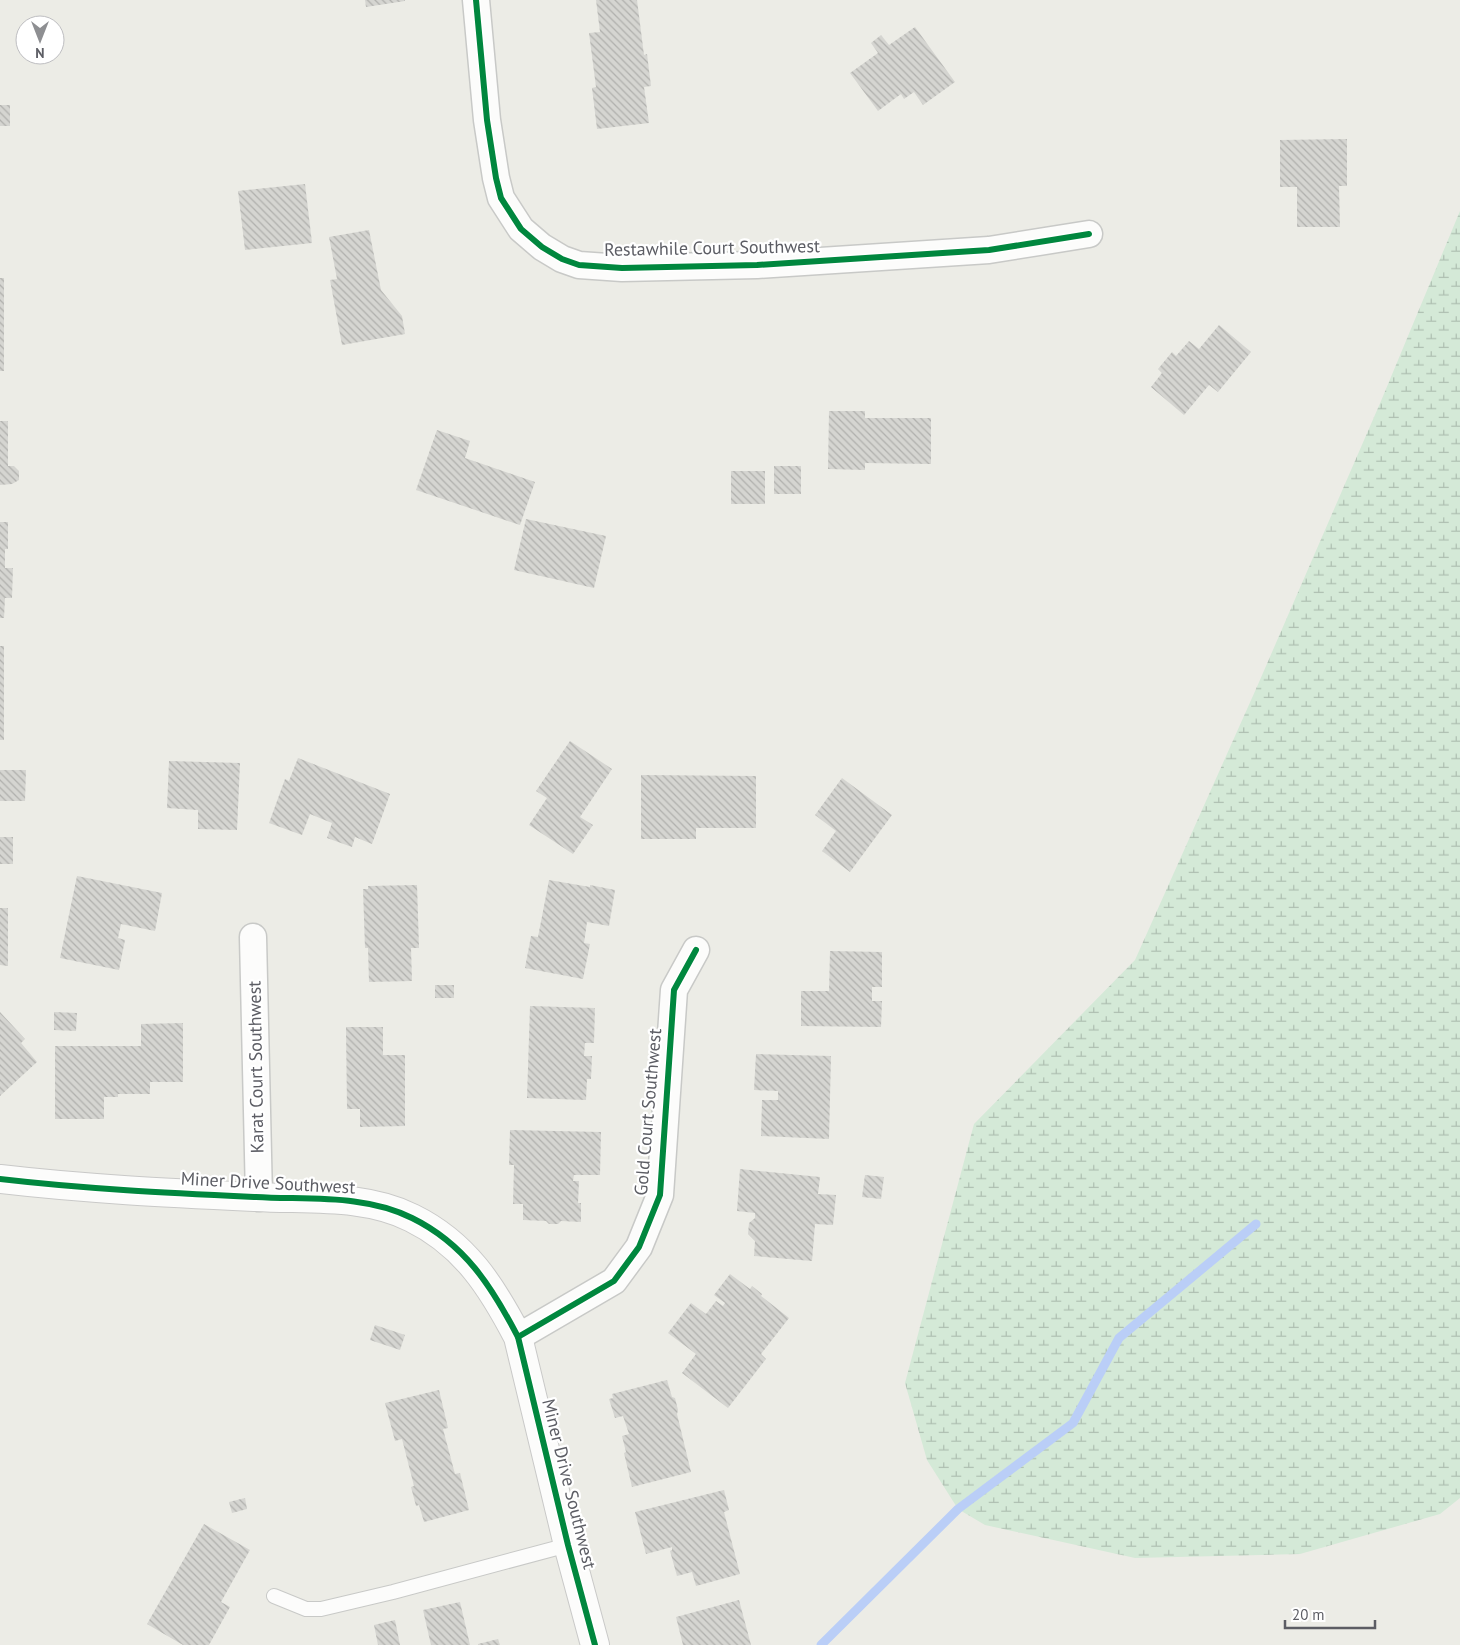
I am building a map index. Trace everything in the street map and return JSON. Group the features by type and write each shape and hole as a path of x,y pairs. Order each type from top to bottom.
{"street":[{"name":"Restawhile Court Southwest","path":"476,0 487,120 501,198 521,228 542,247 562,260 579,265 622,268 757,265 989,250 1089,234"},
{"name":"Karat Court Southwest","path":"253,937 259,1198"},
{"name":"Gold Court Southwest","path":"518,1337 614,1281 639,1247 660,1195 674,990 696,950"},
{"name":"Miner Drive Southwest","path":"0,1179 67,1187 259,1198 295,1198 358,1203 388,1209 411,1217 438,1233 457,1248 483,1277 518,1337 568,1545 595,1645"}],"lane":[{"path":"274,1596 306,1609 322,1609 568,1545"}],"green space":[{"path":"1460,211 1460,1498 1440,1514 1300,1554 1135,1558 985,1525 958,1509 927,1460 905,1383 974,1124 1135,960 1256,689 1381,401"}],"building":[{"path":"365,0 405,0 405,1 366,7"},
{"path":"596,0 637,0 644,55 647,54 651,86 644,87 649,123 597,129 592,88 596,87 589,33 600,32"},
{"path":"915,27 955,82 923,105 914,92 904,99 901,94 878,111 850,73 878,53 871,43 881,35 889,45"},
{"path":"0,105 10,105 10,126 0,126"},
{"path":"1347,139 1347,186 1339,186 1340,227 1297,227 1297,187 1280,187 1280,140"},
{"path":"305,184 312,243 245,250 238,191"},
{"path":"369,230 381,290 402,316 405,334 342,345 330,280 337,279 329,237"},
{"path":"0,278 4,278 4,371 0,371"},
{"path":"1219,325 1251,352 1218,392 1209,385 1184,415 1151,387 1162,373 1158,369 1172,352 1176,356 1189,341 1199,349"},
{"path":"829,411 865,411 865,418 931,418 931,464 865,463 865,470 828,469"},
{"path":"0,421 8,421 8,466 14,466 19,471 19,480 12,484 0,485"},
{"path":"437,430 470,441 465,458 535,482 520,525 416,490"},
{"path":"774,466 801,466 801,494 774,494"},
{"path":"731,471 765,471 765,504 731,504"},
{"path":"526,519 606,536 594,588 514,570"},
{"path":"0,522 8,522 8,549 5,549 5,568 13,568 12,598 5,598 4,618 0,618"},
{"path":"0,646 4,646 4,740 0,740"},
{"path":"570,741 612,769 580,817 593,825 573,854 529,825 547,798 536,791"},
{"path":"298,758 390,794 372,844 355,837 352,847 327,838 332,823 310,814 302,835 269,823 285,779 289,781"},
{"path":"169,761 240,763 237,830 198,829 198,810 167,808"},
{"path":"0,770 26,770 25,801 0,801"},
{"path":"641,775 756,776 756,828 696,828 696,839 641,839"},
{"path":"842,778 892,815 850,872 822,851 836,831 815,815"},
{"path":"0,837 13,837 13,864 0,864"},
{"path":"77,876 162,893 155,931 121,924 118,938 125,940 119,970 60,958"},
{"path":"549,880 615,890 609,926 587,922 584,943 590,944 583,979 525,968 531,936 538,937"},
{"path":"417,885 419,948 411,948 412,981 369,982 368,948 365,948 363,889 368,889 368,886"},
{"path":"0,908 8,908 8,966 0,965"},
{"path":"830,951 882,952 882,987 872,987 872,1001 882,1001 881,1027 801,1026 801,991 829,991"},
{"path":"435,985 454,985 454,998 435,998"},
{"path":"530,1006 595,1008 594,1043 585,1043 584,1056 592,1056 591,1079 587,1079 586,1100 527,1098"},
{"path":"0,1012 25,1039 21,1043 37,1062 0,1096"},
{"path":"54,1012 77,1013 76,1031 54,1030"},
{"path":"183,1023 183,1082 150,1082 150,1094 118,1094 118,1097 104,1097 104,1119 55,1119 55,1046 141,1046 141,1024"},
{"path":"346,1027 383,1027 383,1055 405,1055 405,1126 360,1127 360,1109 347,1109"},
{"path":"756,1054 831,1056 829,1139 761,1136 762,1100 778,1100 778,1091 754,1090"},
{"path":"510,1130 601,1132 600,1175 574,1175 573,1181 579,1181 578,1203 581,1203 581,1222 561,1221 558,1224 549,1224 546,1221 523,1220 523,1204 513,1204 514,1165 509,1165"},
{"path":"740,1169 820,1177 818,1194 836,1195 833,1225 815,1224 812,1261 754,1256 755,1241 748,1234 749,1223 755,1218 755,1213 737,1211"},
{"path":"865,1175 884,1177 881,1199 862,1197"},
{"path":"730,1274 750,1289 752,1286 762,1294 761,1296 789,1318 761,1354 766,1359 728,1408 682,1373 696,1354 668,1333 691,1303 706,1314 716,1301 723,1306 725,1303 714,1295"},
{"path":"375,1325 405,1335 400,1350 370,1340"},
{"path":"667,1380 672,1397 675,1398 691,1472 632,1487 622,1436 629,1434 623,1416 615,1418 609,1399 613,1398 612,1394"},
{"path":"439,1390 448,1428 443,1429 455,1474 460,1473 469,1510 424,1522 419,1505 416,1506 411,1487 414,1486 402,1439 395,1441 385,1403"},
{"path":"724,1490 729,1510 724,1512 740,1574 696,1586 692,1572 677,1576 670,1551 672,1547 646,1554 635,1512"},
{"path":"245,1498 247,1509 232,1513 229,1502"},
{"path":"204,1524 250,1550 221,1602 230,1607 209,1645 183,1645 147,1624"},
{"path":"739,1600 751,1645 683,1645 676,1617"},
{"path":"460,1602 470,1645 431,1645 423,1610"},
{"path":"395,1620 400,1645 378,1645 374,1625"},
{"path":"498,1639 500,1645 478,1645 478,1644"}],"waterway":[{"path":"821,1645 958,1509 1073,1423 1119,1338 1256,1224"}],"cycle path":[{"path":"476,0 487,120 501,198 521,229 542,247 562,259 579,265 622,268 757,265 989,250 1089,234"},
{"path":"518,1337 614,1281 639,1247 660,1195 674,990 696,950"},
{"path":"0,1179 128,1190 355,1202 394,1210 431,1229 447,1241 462,1254 487,1284 518,1337 568,1545 595,1645"}]}
